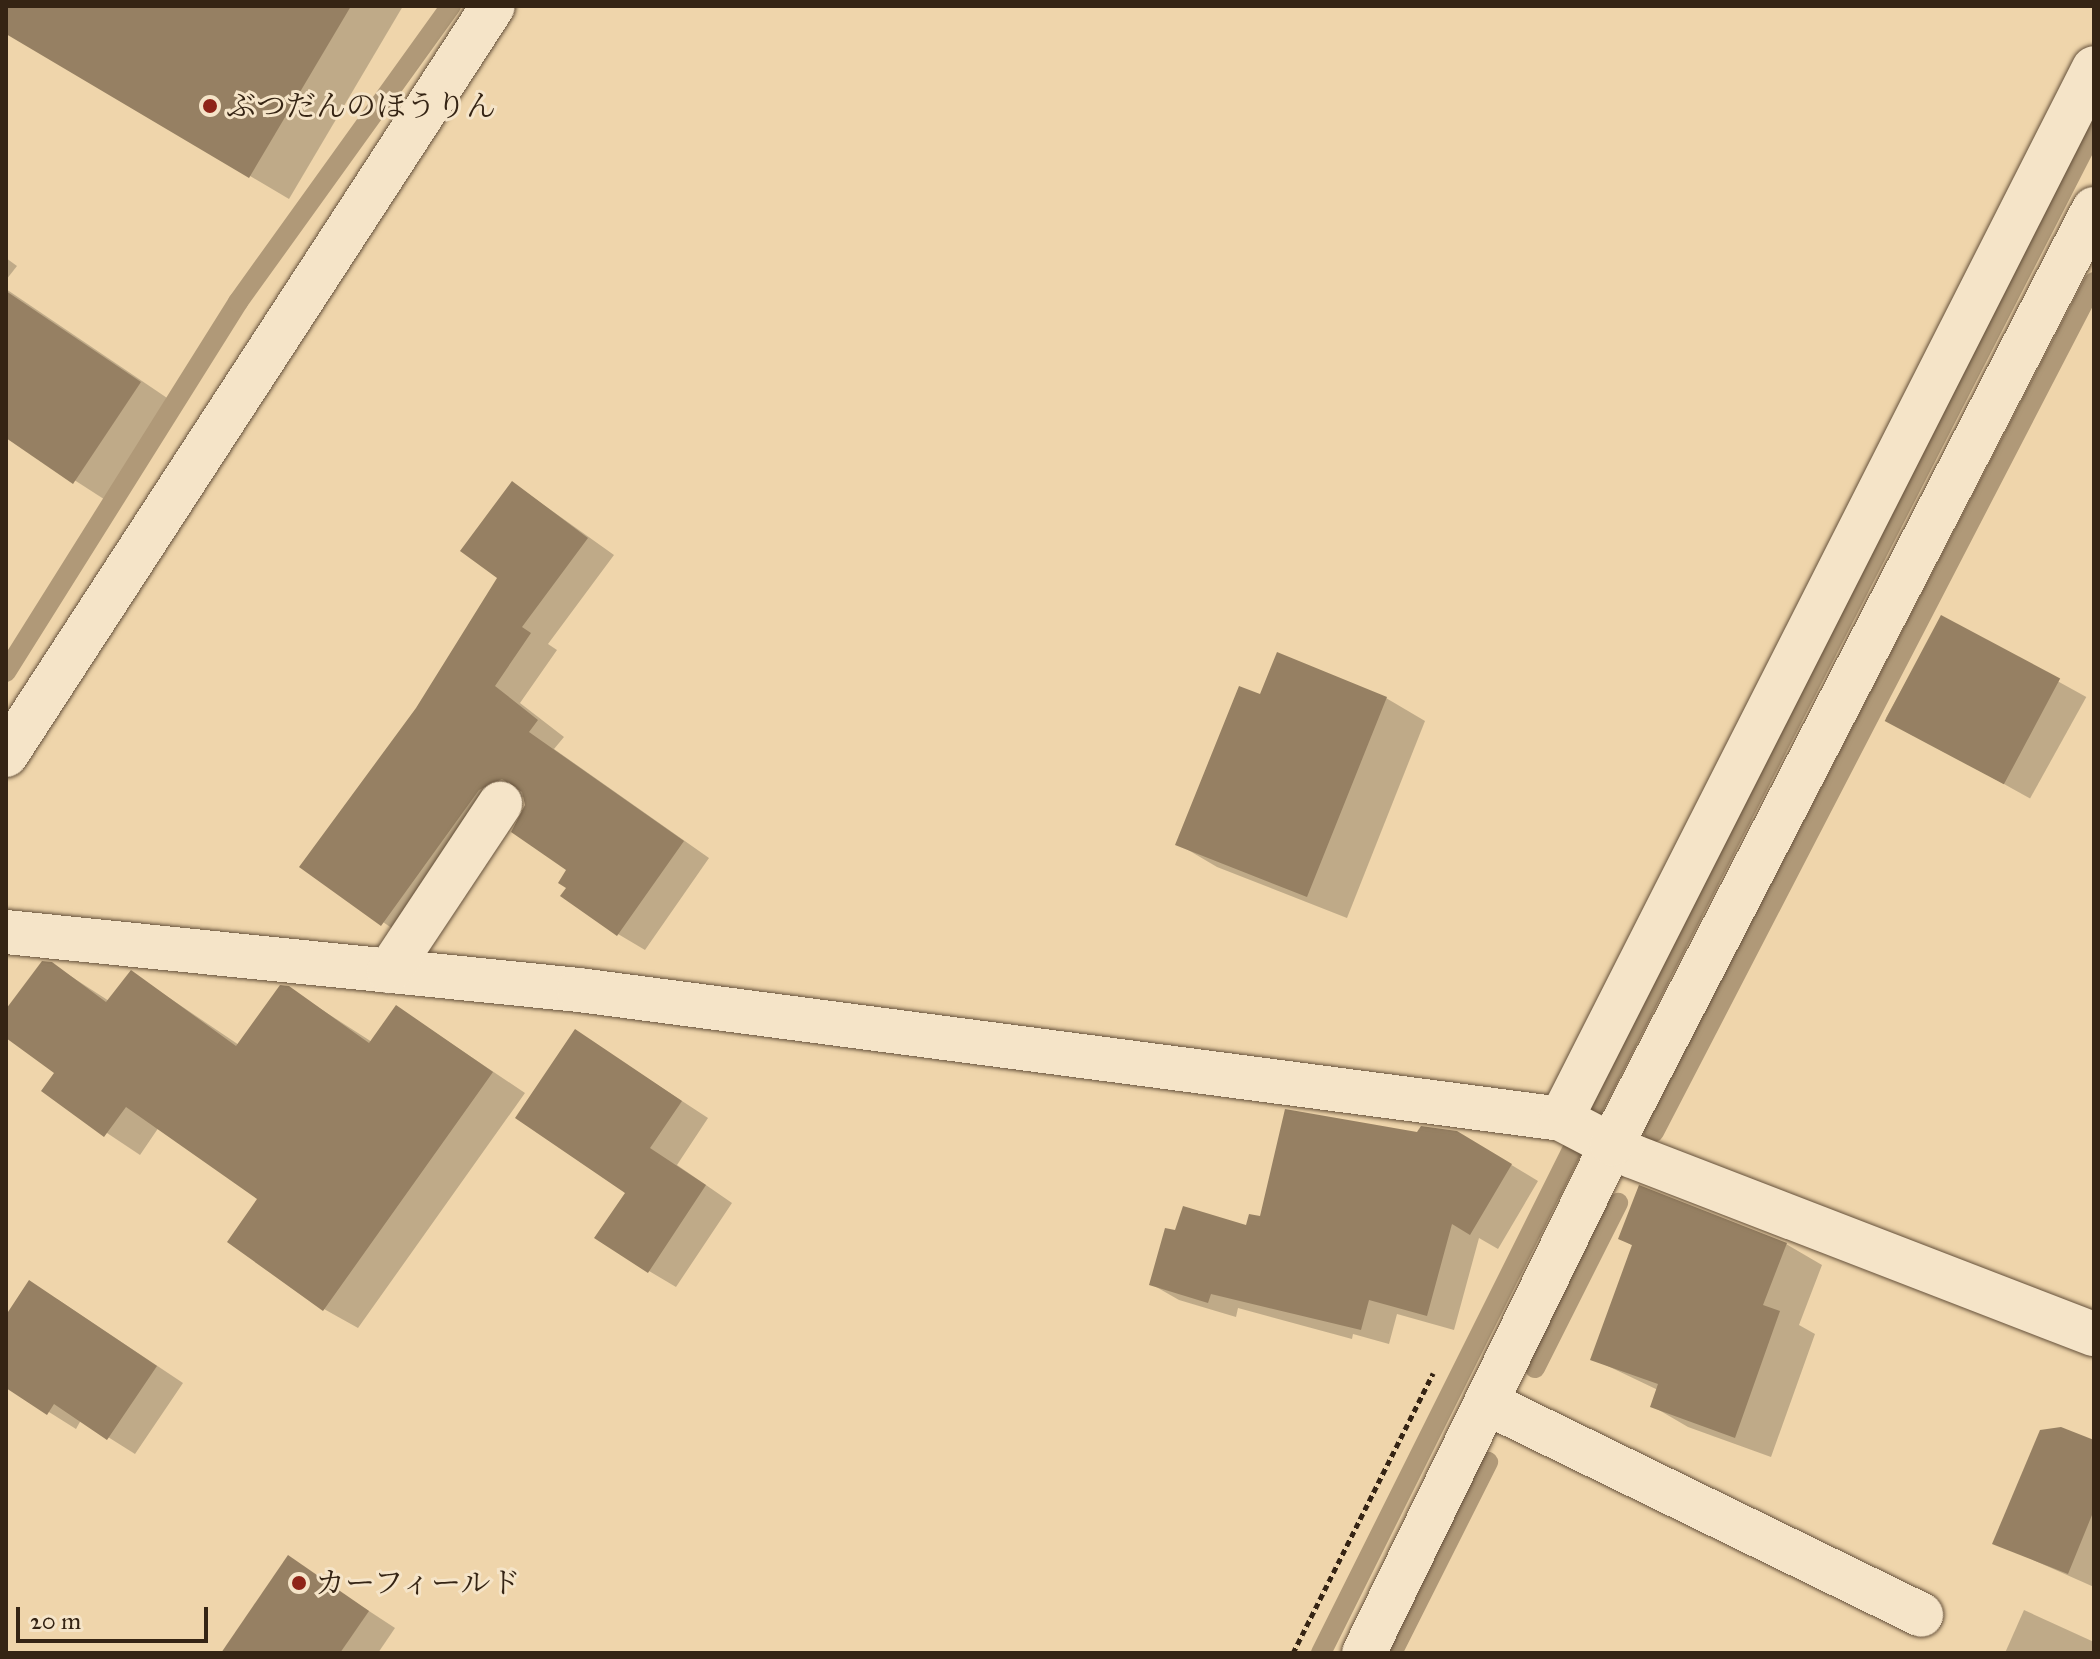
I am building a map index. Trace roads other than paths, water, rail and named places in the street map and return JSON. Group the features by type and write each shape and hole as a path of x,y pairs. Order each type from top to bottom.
{"street":[{"path":"6,755 493,6"},
{"path":"1364,1653 1487,1403 1584,1130 2094,68"},
{"path":"1584,1130 2094,209"},
{"path":"389,971 500,804"},
{"path":"6,932 579,990 1584,1130 2094,1334"},
{"path":"1487,1403 1921,1615"}],"waterway":[{"path":"6,672 238,302 451,6"},
{"path":"1321,1653 1597,1100 2094,129"},
{"path":"1654,1132 2094,282"},
{"path":"1535,1368 1618,1203"},
{"path":"1392,1653 1488,1462"}],"place":[{"name":"ぶつだんのほうりん","path":"210,106"},
{"name":"カーフィールド","path":"299,1583"}]}
